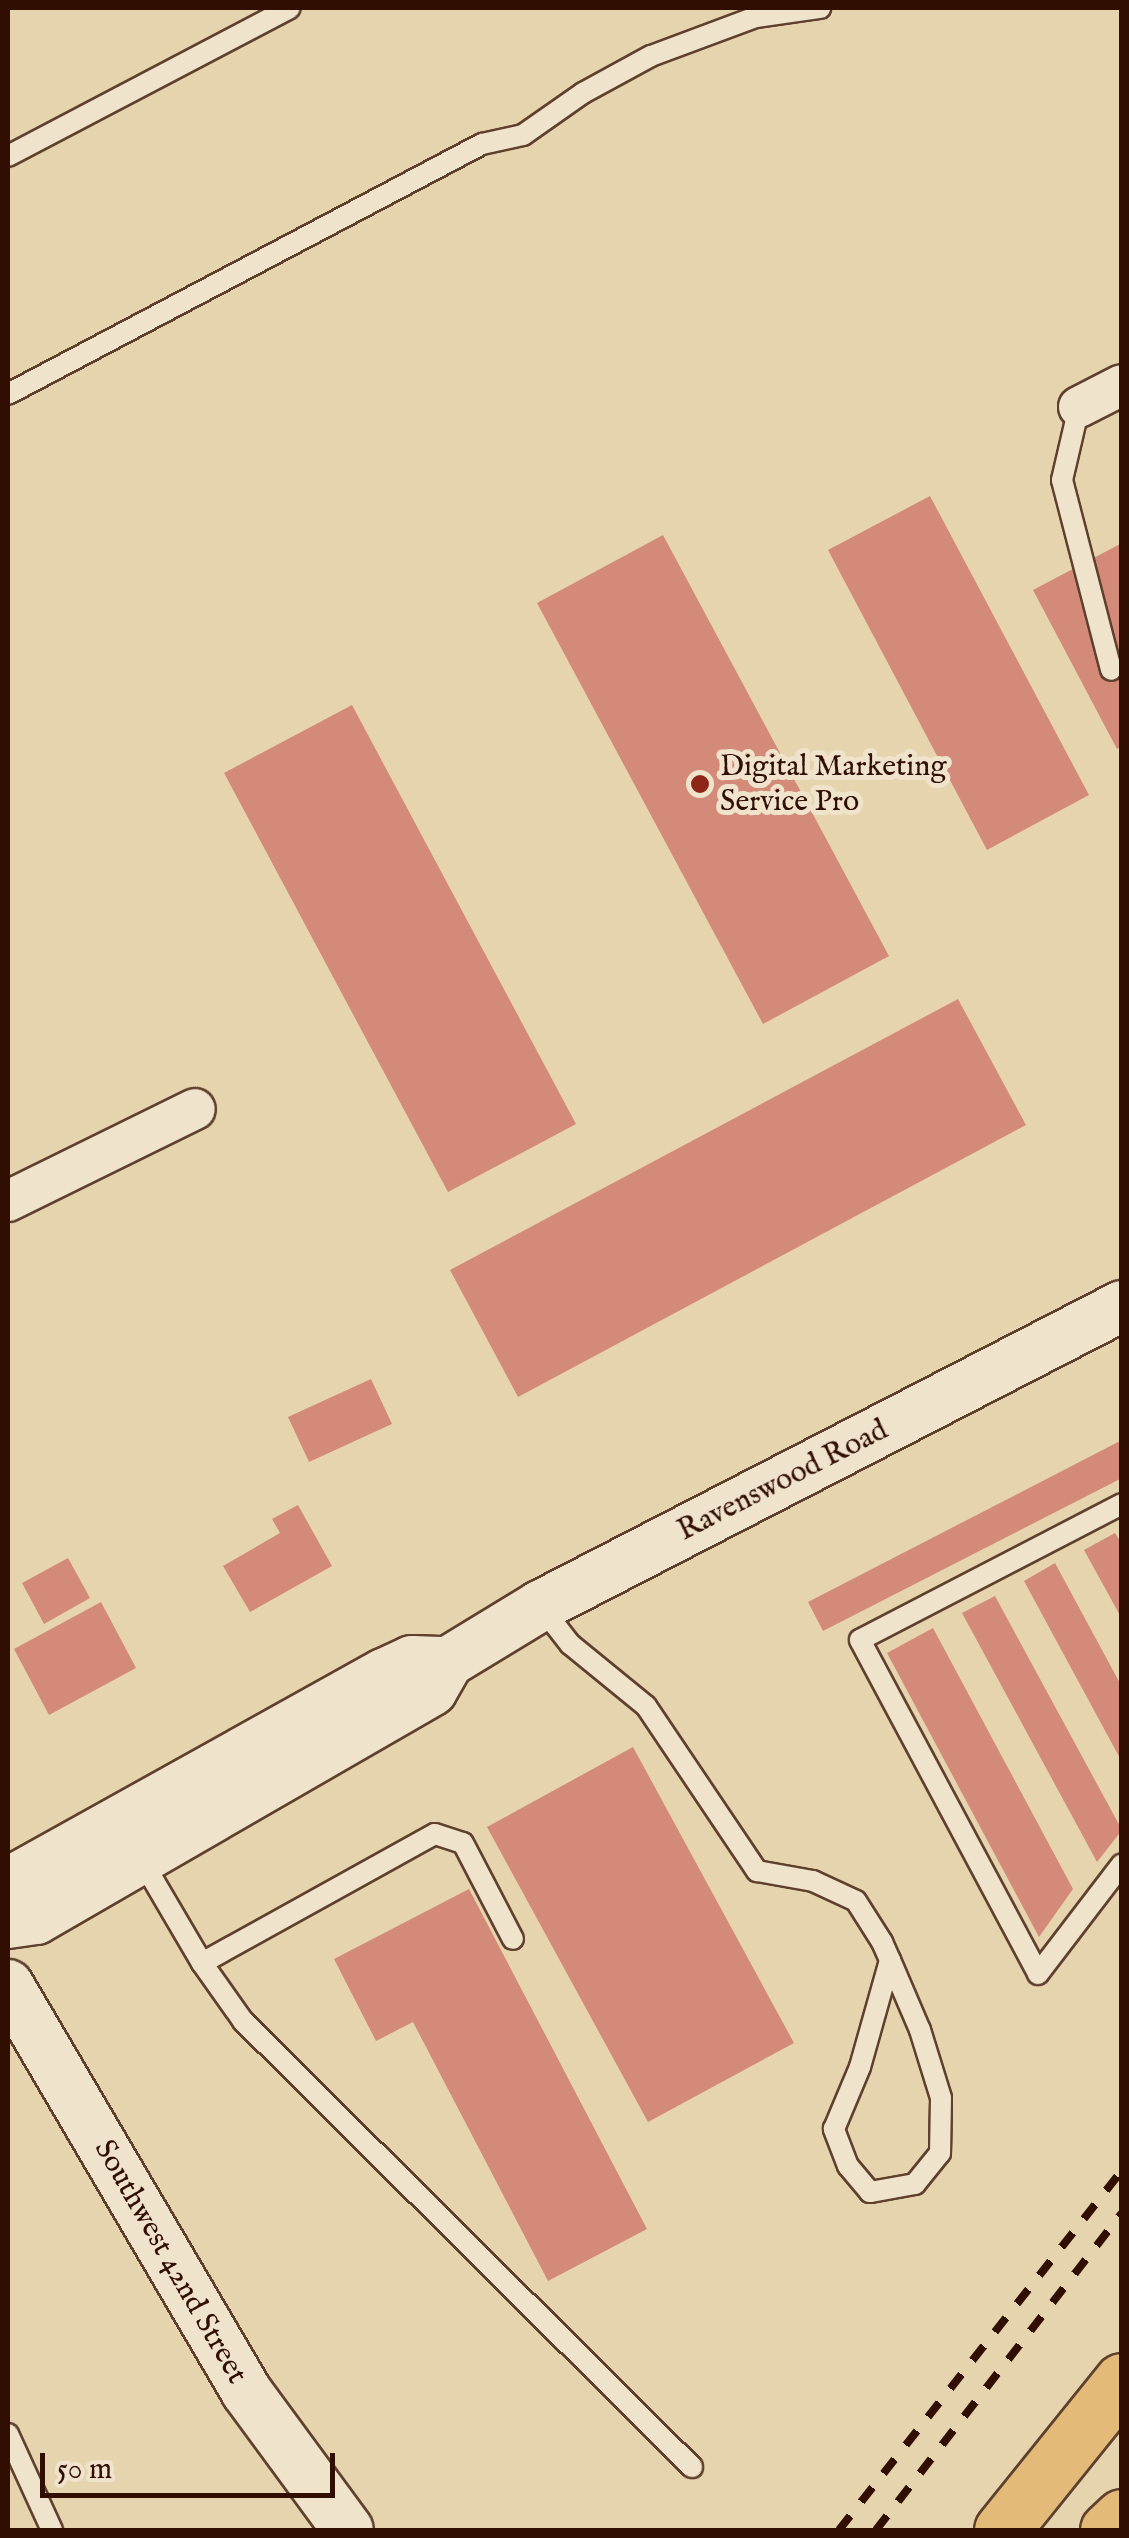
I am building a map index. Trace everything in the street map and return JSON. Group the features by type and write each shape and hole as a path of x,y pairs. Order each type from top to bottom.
{"highway":[{"path":"1002,2530 1122,2381"},
{"path":"1108,2530 1122,2517"}],"street":[{"path":"1079,407 1122,385"},
{"path":"8,1202 195,1109"},
{"name":"Ravenswood Road","path":"8,1922 36,1919 432,1690 448,1662 540,1606 1122,1306"},
{"name":"Ravenswood Road","path":"8,1883 384,1674 412,1661 448,1662"},
{"name":"Southwest 42nd Street","path":"8,1985 246,2391 348,2530"}],"lane":[{"path":"8,156 290,8"},
{"path":"8,394 482,144 523,135 583,93 651,56 756,17 820,8"},
{"path":"1079,407 1062,480 1110,670"},
{"path":"1122,1504 860,1640 1038,1974 1122,1864"},
{"path":"540,1606 570,1644 646,1706 758,1871 813,1882 856,1901 890,1960 920,2030 941,2098 940,2153 915,2184 870,2192 848,2166 834,2129 860,2067 890,1960"},
{"path":"202,1963 435,1834 463,1844 513,1939"},
{"path":"140,1858 202,1963 242,2021 692,2467"},
{"path":"8,2434 52,2530"}],"building":[{"path":"930,496 1089,795 987,850 828,550"},
{"path":"663,535 889,956 763,1024 537,603"},
{"path":"1122,543 1122,746 1117,749 1033,590"},
{"path":"352,705 576,1124 448,1192 224,773"},
{"path":"958,999 1026,1125 518,1397 450,1270"},
{"path":"371,1379 392,1424 309,1462 288,1417"},
{"path":"1122,1440 1122,1478 823,1631 808,1602"},
{"path":"298,1505 332,1566 250,1612 223,1566 280,1533 272,1519"},
{"path":"1115,1533 1122,1544 1122,1619 1084,1550"},
{"path":"68,1558 90,1598 44,1624 22,1583"},
{"path":"1055,1563 1122,1687 1122,1762 1024,1581"},
{"path":"995,1596 1122,1830 1097,1862 962,1613"},
{"path":"101,1602 136,1668 49,1715 14,1649"},
{"path":"933,1628 1073,1889 1039,1937 887,1653"},
{"path":"633,1747 794,2043 648,2122 487,1827"},
{"path":"469,1889 647,2229 548,2281 413,2022 376,2041 334,1959"}],"railway":[{"path":"839,2530 1122,2170"},
{"path":"876,2530 1122,2213"}],"place":[{"name":"Digital Marketing Service Pro","path":"700,784"}]}
